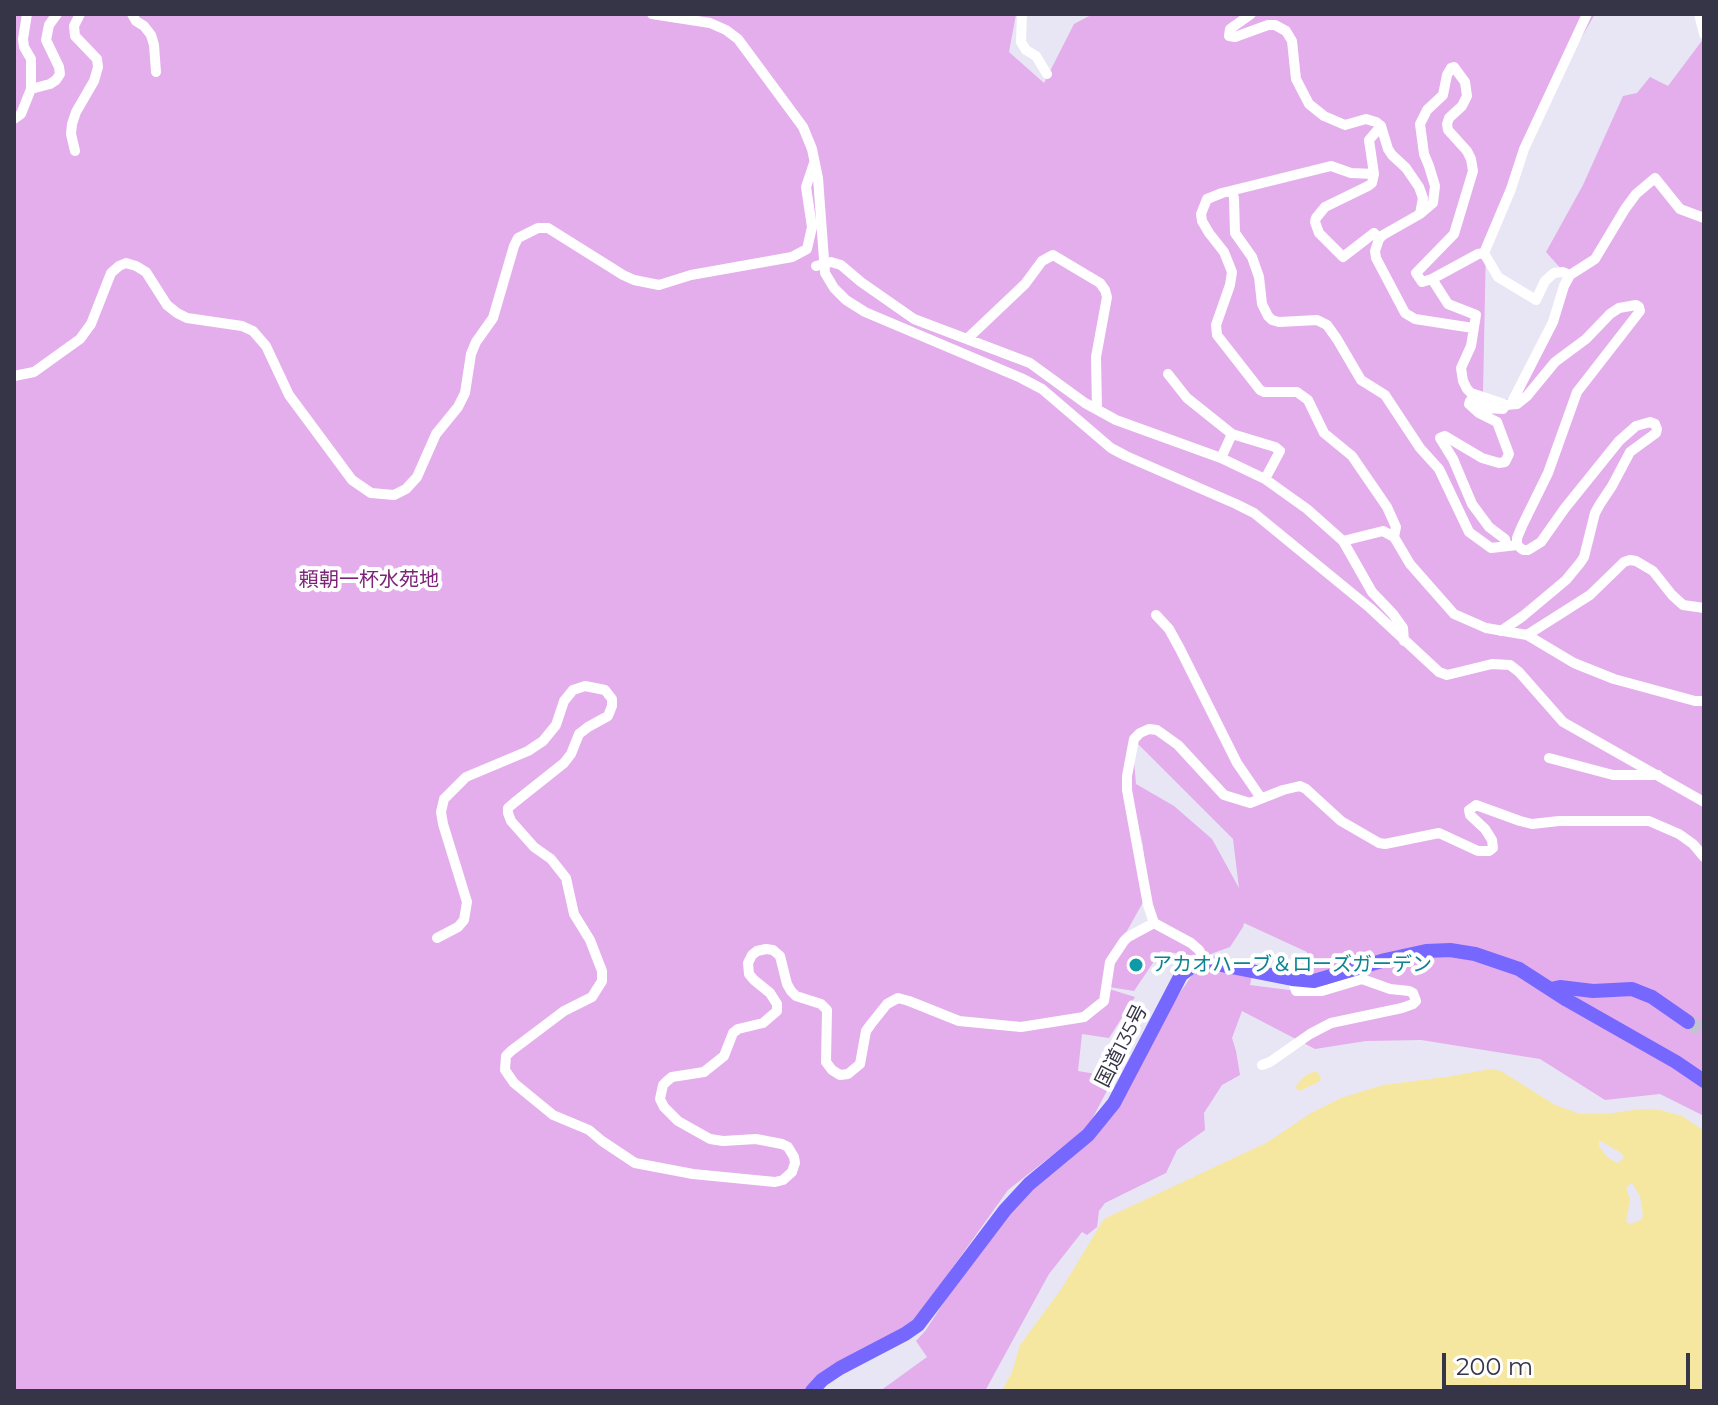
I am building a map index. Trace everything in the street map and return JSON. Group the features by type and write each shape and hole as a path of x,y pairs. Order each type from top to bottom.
{"highway":[{"path":"1206,962 1314,981 1426,951 1450,950 1475,954 1519,969 1704,1081"},
{"name":"国道135号","path":"812,1391 840,1368 918,1325 1005,1210 1029,1184 1088,1135 1114,1103 1181,975 1193,966 1206,962"},
{"path":"1550,990 1560,987 1593,991 1632,989 1652,997 1688,1022"}],"street":[{"path":"14,119 21,114 31,89 31,59 23,39 27,14"},
{"path":"31,89 50,84 60,74 46,40 49,25 57,14"},
{"path":"75,151 72,124 98,67 97,59 75,36 74,26 80,14"},
{"path":"132,14 151,35 156,72"},
{"path":"652,14 710,23 726,30 738,39 803,127 818,178 825,273 846,300 865,312 1021,378 1042,389 1111,448 1254,513 1358,598 1439,672 1447,675 1492,664 1510,665 1563,722 1704,802"},
{"path":"1022,14 1021,42 1026,50 1036,56 1047,74"},
{"path":"1251,14 1230,29 1229,36 1235,37 1268,25 1280,27 1290,35 1296,79 1304,97 1324,116 1345,125 1366,119 1381,126 1388,149 1412,175 1422,193 1424,203 1420,214"},
{"path":"1484,253 1524,149 1587,14"},
{"path":"1699,14 1704,34"},
{"path":"1473,328 1415,319 1405,313 1376,258 1379,239 1433,203 1435,186 1424,154 1420,124 1427,110 1443,95 1447,75 1454,67 1465,82 1467,96 1447,124 1448,130 1467,151 1473,171 1454,234 1416,273 1422,282 1484,253"},
{"path":"1379,239 1374,233 1343,257 1319,233 1315,222 1325,207 1372,183 1374,174 1369,140 1381,126"},
{"path":"14,376 34,372 80,339 91,324 111,273 126,263 136,266 146,272 167,305 177,313 187,318 242,326 253,331 266,346 289,395 352,480 371,493 394,495 406,489 417,477 436,434 465,393 471,354 493,318 518,238 538,228 548,228 623,275 659,285 691,275 792,257 807,249 812,227 806,187 815,162"},
{"path":"1374,174 1351,173 1331,166 1301,172 1207,199 1201,214 1204,227 1224,252 1232,272 1216,325 1217,335 1260,390 1297,392 1308,400 1324,433 1352,456 1387,507 1396,527 1394,537"},
{"path":"1501,631 1566,580 1580,563 1600,504 1630,452 1657,429 1650,422 1627,433 1541,542 1528,550 1512,545 1489,527 1472,504 1453,459 1440,441 1442,436 1482,458 1505,462 1509,454 1497,422 1479,413 1469,404 1470,401 1487,408 1503,409 1508,404 1553,322 1570,275 1595,259 1636,194 1655,178 1680,209 1704,218"},
{"path":"1232,191 1235,233 1252,257 1259,277 1260,300 1268,316 1279,322 1317,320 1327,325 1361,380 1385,395 1420,448 1439,469 1469,532 1491,548 1512,545 1548,473 1577,392 1640,311 1639,307 1629,305 1610,314 1586,339 1555,362 1527,396 1517,404 1508,404 1471,393 1463,381 1461,368 1471,346 1476,315 1448,304 1432,279"},
{"path":"1484,253 1498,277 1536,300 1545,281 1554,273 1570,275"},
{"path":"967,339 1025,284 1042,261 1053,255 1080,273 1092,277 1105,290 1106,307 1096,357 1097,409"},
{"path":"816,266 831,262 841,265 914,319 1030,363 1085,403 1116,420 1221,458 1265,479 1307,509 1343,541 1372,592 1403,628 1404,641"},
{"path":"1168,374 1187,398 1232,434 1280,451 1265,479"},
{"path":"1221,458 1232,434"},
{"path":"1343,541 1383,531 1394,537 1410,564 1454,614 1486,628 1527,635 1574,663 1614,679 1704,701"},
{"path":"1527,635 1590,595 1624,562 1630,560 1653,571 1683,605 1704,608"},
{"path":"1156,615 1169,629 1237,763 1261,798"},
{"path":"437,938 458,927 464,920 467,902 443,824 441,812 444,799 466,777 528,751 543,741 556,725 564,701 573,690 592,686 605,690 612,699 608,716 579,734 564,763 508,808 511,821 566,878 574,914 590,940 602,971 602,981 592,997 564,1011 511,1051 506,1056 505,1070 514,1083 553,1115 589,1130 635,1163 693,1174 775,1182 792,1172 795,1163 788,1147 756,1139 710,1139 678,1121 660,1099 663,1085 672,1077 704,1072 724,1056 733,1033 763,1023 777,1011 777,1004 770,993 749,974 748,963 757,951 773,950 780,956 791,991 796,996 821,1004 827,1010 826,1062 840,1075 848,1074 860,1064 866,1031 887,1004 898,998 959,1021 1021,1027 1084,1017 1104,1001 1110,962 1124,941 1154,923"},
{"path":"1206,962 1191,943 1154,923 1148,905 1127,776 1134,739 1149,729 1165,734 1178,745 1224,795 1250,803 1300,786 1341,821 1379,843 1439,833 1478,851 1489,851 1493,848 1490,837 1470,815 1469,810 1476,805 1532,824 1649,821 1679,834 1704,857"},
{"path":"1549,758 1613,775 1660,775"},
{"path":"1262,1065 1331,1023 1402,1008 1416,1001 1409,991 1390,989 1362,979 1322,991 1296,991 1292,979"}],"green space":[{"name":"頼朝一杯水苑地","path":"14,14 1016,14 1009,52 1044,83 1074,24 1093,14 1595,14 1553,87 1486,244 1483,393 1491,398 1513,400 1570,279 1546,252 1583,185 1623,96 1637,93 1650,77 1668,86 1704,38 1704,1116 1660,1094 1605,1100 1540,1059 1421,1040 1366,1041 1315,1049 1242,1011 1232,1038 1240,1075 1222,1085 1204,1113 1205,1130 1177,1150 1166,1173 1105,1203 1099,1211 1097,1227 1087,1235 1082,1232 1049,1274 985,1391 880,1391 927,1357 916,1341 993,1226 1114,1103 1175,1000 1206,955 1161,951 1134,991 1109,987 1135,997 1109,1038 1082,1034 1078,1071 1102,1075 1112,1081 1088,1127 1008,1190 905,1334 811,1391 14,1391","holes":["1132,738 1233,839 1239,888 1212,839 1174,806 1136,784","1141,833 1152,916 1110,961 1146,897","1244,923 1307,952 1312,993 1250,985 1252,976 1208,955 1230,947"]}],"shaded area":[{"path":"1491,1069 1501,1071 1555,1105 1580,1114 1660,1110 1682,1116 1704,1131 1704,1391 1002,1391 1020,1345 1062,1288 1104,1219 1268,1142 1311,1113 1341,1098 1383,1085","holes":["1599,1140 1621,1153 1624,1157 1622,1160 1617,1163 1607,1157 1599,1146","1632,1183 1640,1196 1643,1216 1630,1224 1626,1222 1630,1200 1626,1187"]},
{"path":"1316,1071 1321,1078 1319,1082 1299,1091 1296,1087 1298,1083"}],"tunnel":[{"path":"1688,1022 1704,1032"}],"place":[{"name":"アカオハーブ＆ローズガーデン","path":"1136,965"}]}
